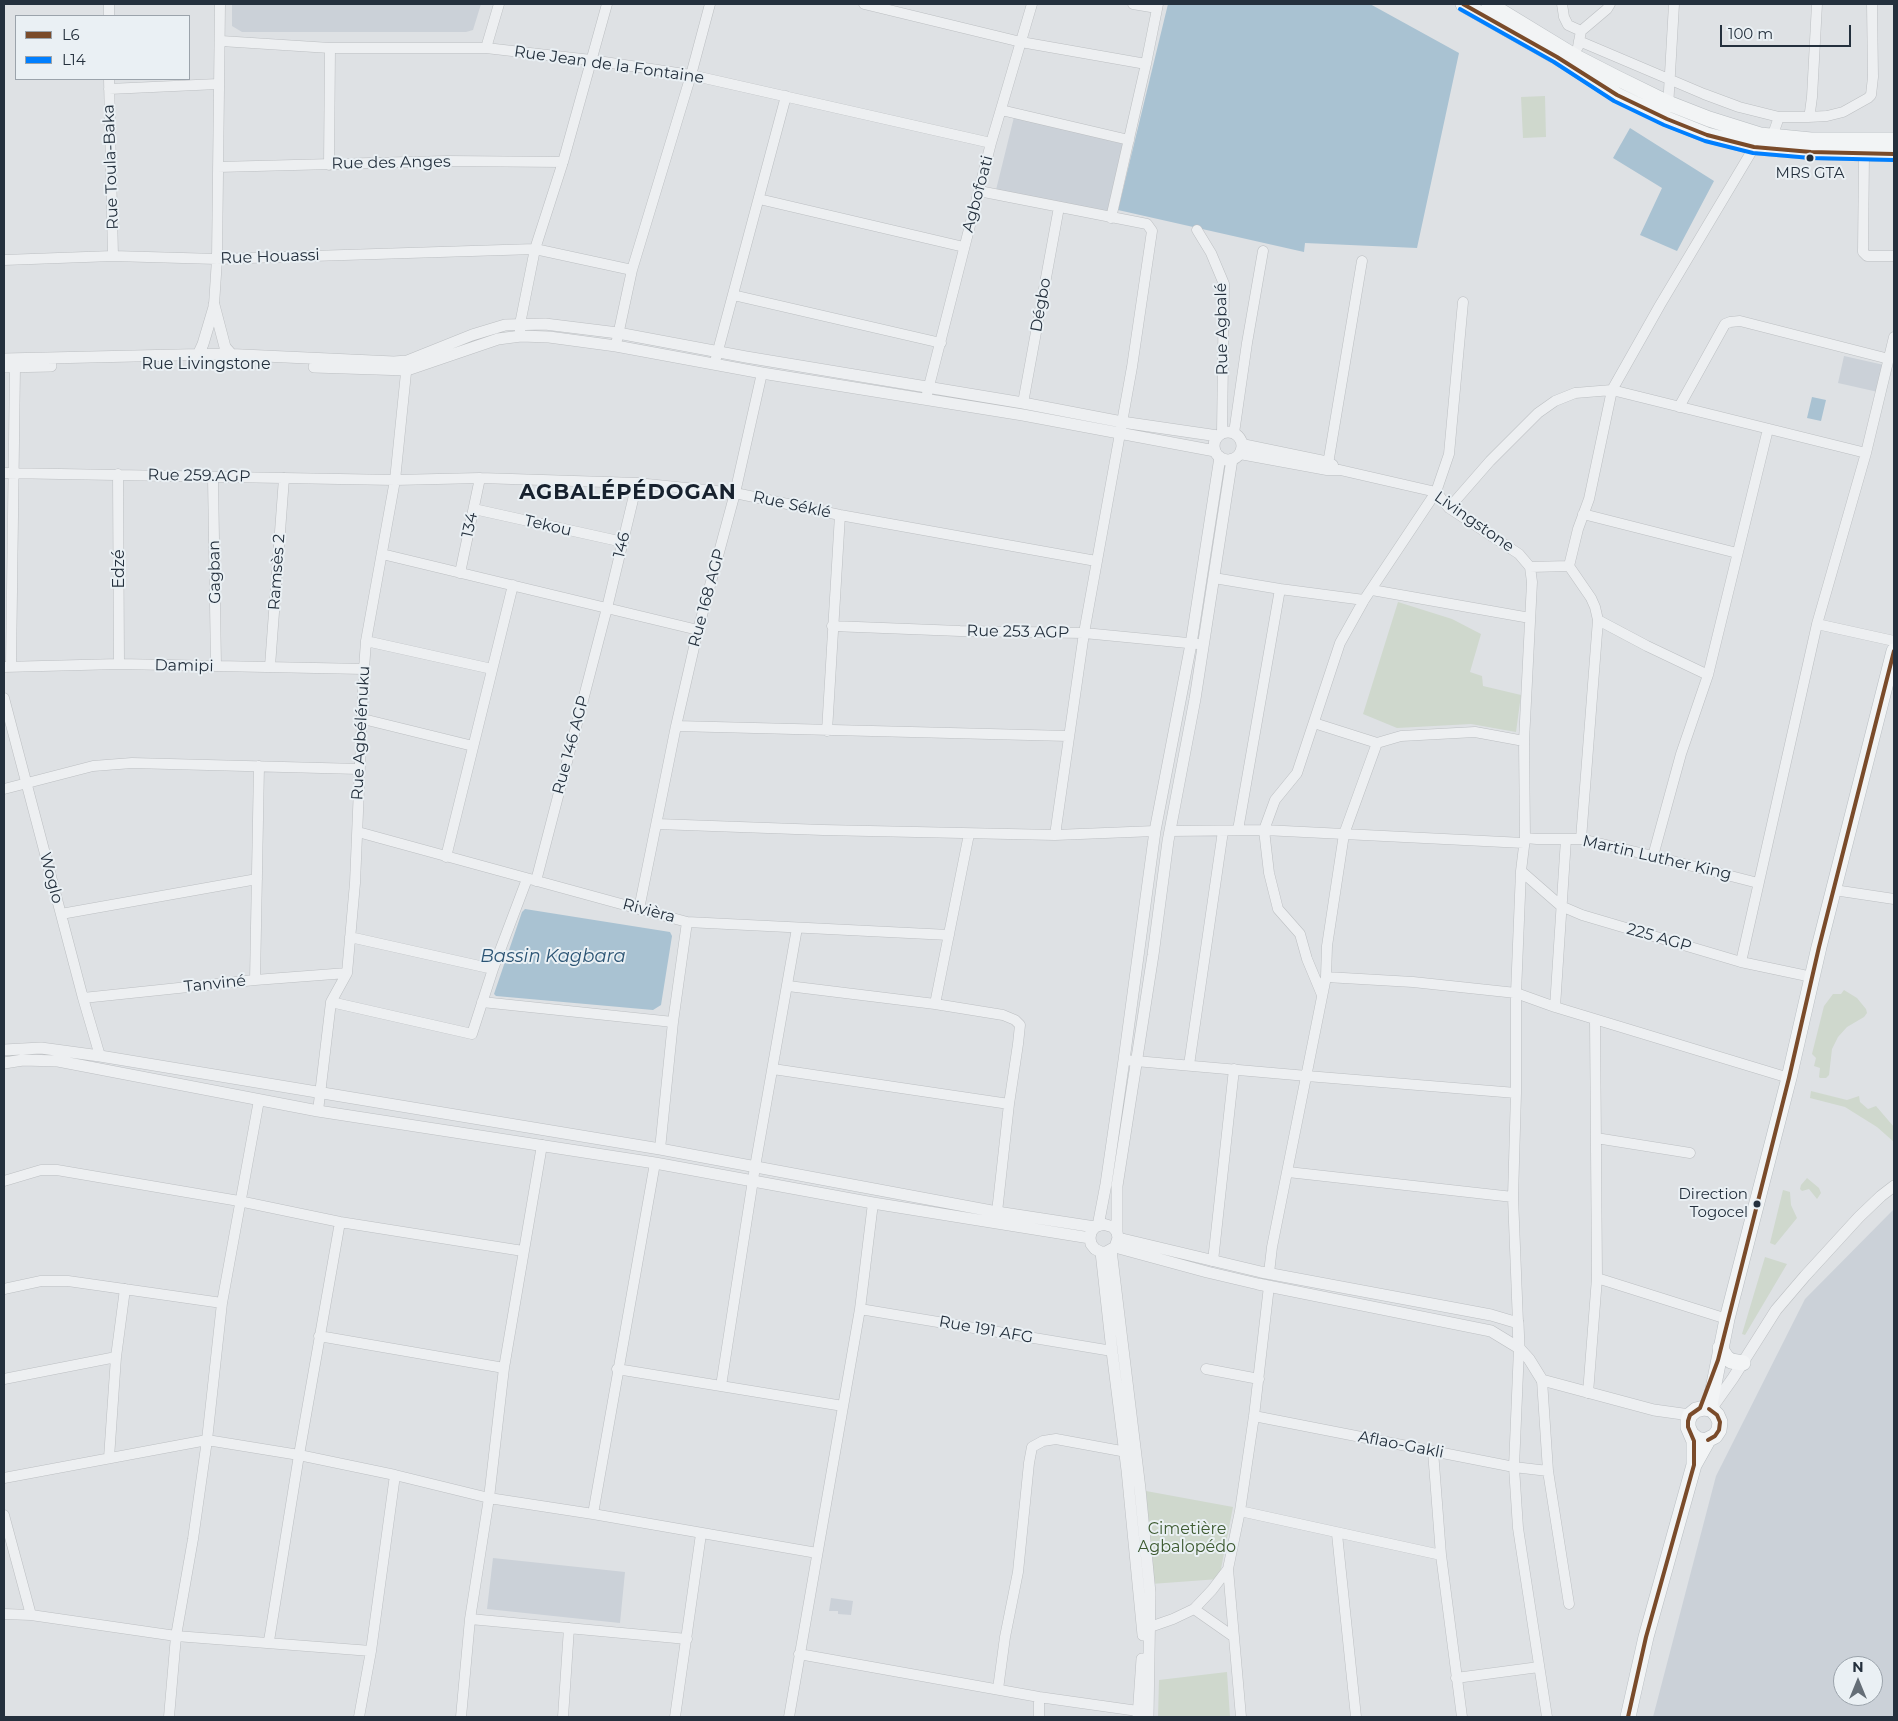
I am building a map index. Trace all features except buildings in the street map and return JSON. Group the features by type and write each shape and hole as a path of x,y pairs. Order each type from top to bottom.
{"main road":[{"path":"1463,4 1574,62 1668,103 1762,140 1811,140 1868,147 1894,154"},
{"path":"1488,4 1574,62 1617,95 1667,120 1707,135 1868,147 1894,140"},
{"path":"1694,1465 1694,1441 1719,1354 1789,1078 1834,890 1890,687 1894,651"},
{"path":"1719,1354 1731,1361 1743,1362"},
{"path":"1701,1417 1720,1422 1719,1430 1715,1436 1708,1440 1701,1440 1701,1417"},
{"path":"1628,1717 1646,1637 1694,1465 1708,1440"}],"street":[{"path":"198,355 214,305 217,259 220,4"},
{"path":"486,48 499,4"},
{"path":"520,330 535,249 563,162 607,4"},
{"path":"616,346 632,270 691,75 710,4"},
{"path":"864,4 1021,42 1146,64"},
{"name":"Agbofoati","path":"925,400 979,191 1032,4"},
{"path":"1111,218 1146,64 1157,6 1133,4"},
{"path":"1562,4 1564,17 1568,25 1580,36 1670,80 1739,107 1779,117 1827,116 1843,112 1868,98 1873,77 1872,4"},
{"path":"1574,62 1580,36 1610,4"},
{"path":"1667,120 1674,4"},
{"path":"1808,117 1812,97 1817,4"},
{"name":"Rue Jean de la Fontaine","path":"220,41 330,48 486,48 591,60 691,75 992,144"},
{"path":"329,165 330,48"},
{"path":"109,84 218,84"},
{"name":"Rue Toula-Baka","path":"109,84 113,256"},
{"path":"714,364 786,96"},
{"path":"1002,110 1129,140"},
{"path":"1581,839 1598,620 1591,598 1569,566 1589,499 1612,390 1660,304 1762,140 1779,117"},
{"path":"1868,147 1862,252 1867,256 1894,256"},
{"name":"Rue des Anges","path":"218,167 447,161 563,162"},
{"path":"979,191 1148,224 1152,231 1121,427 1084,633 1055,835"},
{"path":"759,199 964,247"},
{"name":"Dégbo","path":"1023,403 1059,207"},
{"name":"Rue Agbalé","path":"1197,230 1211,253 1224,284 1225,434"},
{"name":"Rue Houassi","path":"4,260 113,256 217,259 535,249 632,270"},
{"name":"Rue Agbalé","path":"1225,434 1246,343 1263,251"},
{"path":"1328,466 1362,262"},
{"path":"733,295 941,342"},
{"path":"1322,995 1307,958 1300,934 1278,909 1269,873 1264,830 1275,800 1297,773 1340,643 1364,600 1436,492 1449,454 1463,302"},
{"path":"214,305 226,347 225,357"},
{"path":"1679,407 1725,324 1730,322 1740,321 1889,359"},
{"path":"408,365 498,339 520,330 560,326 618,333 1023,403 1121,427 1217,454 1226,460 1238,453"},
{"path":"520,330 925,400 1121,427 1225,434 1241,439 1214,578 1170,831 1117,1186 1112,1244 1112,1351 1130,1452 1150,1593 1150,1626 1143,1714"},
{"path":"1741,962 1817,624 1866,453 1894,337"},
{"name":"Rue Livingstone","path":"10,363 198,355 408,365"},
{"name":"Rue Livingstone","path":"10,363 225,357"},
{"path":"8,667 10,363"},
{"name":"Rue Agbélénuku","path":"318,1111 331,1002 347,973 358,832 358,769 363,719 366,641 395,480 408,365"},
{"name":"Rue 168 AGP","path":"639,909 676,726 698,630 735,493 762,373"},
{"path":"1449,508 1490,461 1538,413 1555,400 1574,393 1612,390 1866,453"},
{"path":"1653,856 1681,754 1708,675 1768,429"},
{"path":"1225,434 1214,446 1217,454 1191,644 1155,831 1106,1184 1096,1226 1091,1232 1091,1244 1095,1249 1112,1244 1213,1261 1492,1315 1518,1323"},
{"name":"Livingstone","path":"1238,453 1328,466 1436,492 1449,508 1519,554 1530,567"},
{"name":"Rue 259.AGP","path":"9,473 395,480"},
{"name":"Edzé","path":"118,474 119,664"},
{"name":"Gagban","path":"213,478 216,666"},
{"name":"Ramsès 2","path":"270,666 284,478"},
{"name":"Rue Séklé","path":"395,480 480,478 637,483 735,493 840,515 1096,561"},
{"name":"134","path":"460,572 480,478"},
{"name":"146","path":"607,608 637,483"},
{"name":"Tekou","path":"474,509 623,542"},
{"path":"1583,514 1737,553"},
{"path":"827,731 840,515"},
{"path":"382,554 698,630"},
{"path":"1547,1717 1518,1528 1514,1467 1519,1348 1513,1197 1516,993 1524,840 1524,741 1532,582 1530,567 1569,566"},
{"path":"1214,578 1364,600"},
{"path":"446,857 513,585"},
{"path":"1238,830 1280,589"},
{"path":"1372,590 1530,618"},
{"name":"Rue 146 AGP","path":"331,1002 472,1034 492,969 532,880 607,608"},
{"path":"1598,620 1708,675"},
{"path":"1817,624 1894,640"},
{"name":"Rue 253 AGP","path":"832,626 1084,633 1204,644"},
{"path":"366,641 492,669"},
{"name":"Damipi","path":"8,667 119,664 364,669"},
{"name":"Woglo","path":"4,698 100,1056"},
{"path":"363,719 473,746"},
{"path":"1314,723 1377,743 1401,736 1475,732 1524,741"},
{"path":"676,726 1068,736"},
{"path":"1269,1273 1272,1247 1326,978 1326,946 1344,834 1377,743"},
{"path":"4,789 93,766 132,763 358,769"},
{"path":"255,980 259,766"},
{"path":"657,824 969,834 1055,835 1170,831"},
{"name":"Martin Luther King","path":"1170,831 1264,830 1524,840 1581,839 1758,883"},
{"path":"1189,1066 1223,831"},
{"name":"Rivièra","path":"358,832 687,922 949,935"},
{"path":"935,1004 969,834"},
{"path":"1555,1007 1566,839"},
{"name":"225 AGP","path":"1521,871 1561,906 1582,915 1741,962 1812,977"},
{"path":"61,914 257,879"},
{"path":"1834,890 1894,899"},
{"path":"660,1149 687,922"},
{"path":"721,1386 754,1167 797,928"},
{"path":"350,936 492,969"},
{"name":"Tanviné","path":"83,998 255,980 347,973"},
{"path":"1326,978 1413,982 1516,993 1595,1020 1789,1078"},
{"path":"788,986 935,1004 1010,1017 1020,1025 997,1212"},
{"path":"482,1002 674,1022"},
{"path":"1588,1394 1596,1278 1595,1020"},
{"path":"4,1050 41,1048 100,1056 660,1149 997,1212 1096,1226 1108,1225 1112,1244 1130,1452 1143,1641 1143,1714"},
{"path":"4,1063 24,1060 58,1061 318,1111 654,1163 872,1203 1090,1238"},
{"path":"1124,1060 1516,1093"},
{"path":"773,1069 1009,1104"},
{"path":"1213,1261 1234,1069"},
{"path":"169,1717 176,1636 193,1539 207,1440 222,1303 259,1100"},
{"path":"1596,1138 1690,1153"},
{"path":"461,1717 470,1619 489,1498 504,1368 542,1145"},
{"path":"593,1514 654,1163"},
{"path":"4,1181 40,1170 58,1170 240,1201 340,1222 523,1250"},
{"path":"1288,1172 1513,1197"},
{"path":"1542,1380 1588,1394 1654,1410 1701,1417 1733,1378 1776,1310 1804,1276 1859,1217 1894,1186"},
{"path":"788,1717 860,1309 872,1203"},
{"path":"269,1641 319,1336 340,1222"},
{"path":"1112,1244 1207,1272 1491,1331 1519,1348 1529,1359 1542,1380 1548,1471 1569,1604"},
{"path":"1596,1278 1727,1319"},
{"path":"4,1289 50,1281 68,1281 222,1303"},
{"path":"1240,1717 1228,1568 1240,1512 1254,1416 1268,1286"},
{"path":"109,1458 116,1357 126,1289"},
{"name":"Rue 191 AFG","path":"860,1309 1112,1351"},
{"path":"319,1336 504,1368"},
{"path":"4,1380 116,1357"},
{"path":"617,1369 843,1406"},
{"path":"1206,1369 1258,1379"},
{"name":"Aflao-Gakli","path":"1254,1416 1433,1452 1514,1467 1548,1471"},
{"path":"998,1689 1004,1638 1018,1572 1032,1447 1043,1441 1056,1439 1130,1452"},
{"path":"4,1478 207,1440 299,1455 489,1498 817,1553"},
{"path":"1433,1452 1441,1555 1462,1717"},
{"path":"359,1717 371,1650 395,1476"},
{"path":"1240,1512 1441,1555"},
{"path":"4,1515 31,1615"},
{"path":"675,1717 701,1534"},
{"path":"1337,1534 1356,1717"},
{"path":"1150,1626 1173,1619 1194,1609 1212,1590 1228,1568"},
{"path":"1194,1609 1234,1637"},
{"path":"4,1614 31,1615 176,1636 269,1641 371,1650"},
{"path":"470,1619 687,1639"},
{"path":"563,1717 569,1628"},
{"path":"799,1654 1143,1714"},
{"path":"1456,1678 1539,1667"},
{"path":"1039,1697 1039,1717"}],"shaded area":[{"path":"232,4 481,4 473,30 466,32 242,32 232,26"},
{"path":"1014,117 1125,143 1108,214 996,190"},
{"path":"1844,356 1884,365 1878,392 1838,383"},
{"path":"1894,1209 1894,1717 1653,1717 1716,1476 1805,1299"},
{"path":"493,1558 625,1572 620,1623 487,1609"},
{"path":"831,1598 853,1601 851,1615 838,1614 838,1611 829,1611"}],"green space":[{"path":"1545,96 1546,137 1523,138 1521,97"},
{"path":"1398,602 1452,619 1481,634 1470,672 1482,676 1483,686 1521,695 1516,732 1471,724 1397,728 1363,714"},
{"path":"1844,990 1857,998 1867,1013 1864,1017 1847,1027 1838,1037 1832,1049 1829,1075 1826,1078 1820,1078 1820,1068 1814,1066 1816,1058 1812,1054 1824,1006 1833,994 1841,994"},
{"path":"1811,1091 1847,1100 1859,1096 1860,1102 1868,1109 1876,1106 1894,1127 1894,1142 1877,1127 1845,1107 1810,1098"},
{"path":"1807,1178 1819,1188 1821,1193 1817,1199 1809,1189 1802,1191 1800,1189"},
{"path":"1783,1190 1790,1192 1791,1205 1797,1218 1775,1245 1770,1243"},
{"path":"1765,1257 1787,1264 1745,1335 1742,1334"},
{"name":"Cimetière Agbalopédo","path":"1146,1491 1233,1507 1219,1579 1151,1584"},
{"path":"1227,1672 1230,1717 1158,1717 1159,1680"}],"water":[{"path":"1168,4 1370,4 1459,53 1417,248 1305,243 1304,252 1118,210"},
{"path":"1630,128 1714,181 1677,251 1640,235 1662,188 1613,158"},
{"path":"1812,397 1826,400 1821,421 1807,418"},
{"name":"Bassin Kagbara","path":"525,909 670,932 672,936 661,1005 653,1010 496,996 494,994 522,912"}],"transit line":[{"name":"L6","path":"1463,4 1557,57 1617,95 1667,119 1707,135 1754,147 1811,152 1894,154"},
{"name":"L14","path":"1460,9 1554,62 1614,101 1664,125 1705,141 1753,153 1811,158 1894,160"},
{"name":"L6","path":"1700,1408 1718,1360 1894,651"},
{"name":"L6","path":"1628,1717 1646,1637 1694,1465 1694,1441 1688,1427 1688,1421 1690,1415 1700,1408"},
{"name":"L6","path":"1708,1440 1715,1436 1719,1430 1720,1422 1717,1415 1709,1409"}],"place":[{"name":"MRS GTA","path":"1810,158"},
{"name":"Direction Togocel","path":"1757,1204"}],"district":[{"name":"AGBALÉPÉDOGAN","path":"628,493"}]}
